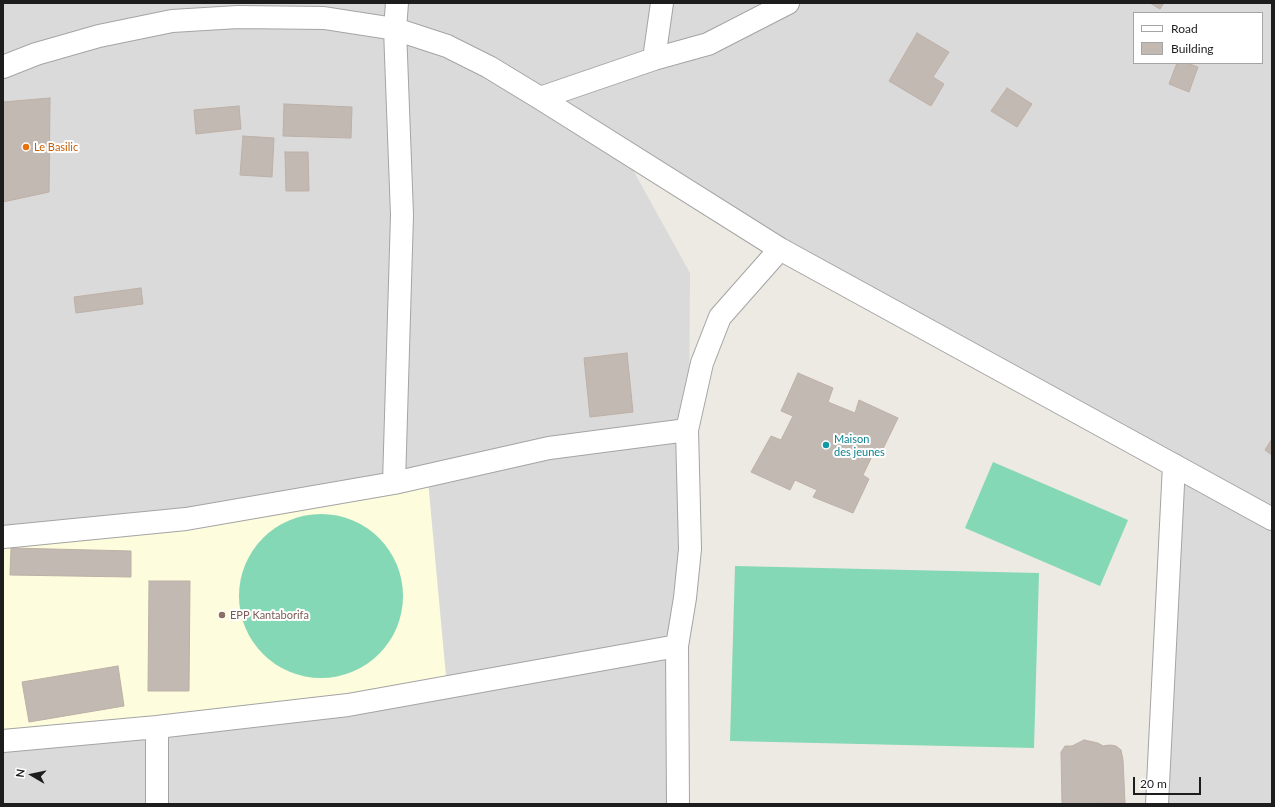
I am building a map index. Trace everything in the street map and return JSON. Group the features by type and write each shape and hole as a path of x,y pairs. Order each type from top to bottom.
{"street":[{"path":"394,482 402,215 395,29 397,3"},
{"path":"654,60 662,3"},
{"path":"540,98 654,60 708,44 788,3"},
{"path":"3,67 36,54 99,36 172,21 238,17 324,18 395,29 447,46 489,67 780,248 1272,519"},
{"path":"678,804 677,646 685,598 690,549 687,430 702,363 720,317 780,248"},
{"path":"3,537 186,519 394,482 549,448 687,430"},
{"path":"1157,804 1174,465"},
{"path":"3,741 157,727 348,705 677,646"},
{"path":"157,727 157,804"}],"shaded area":[{"path":"3,3 1272,3 1272,804 1160,804 1166,461 785,242 617,141 690,273 689,423 676,804 3,804"},
{"name":"EPP Kantaborifa","path":"428,481 447,687 3,735 3,544"}],"green space":[{"path":"993,462 1128,520 1100,586 965,528"},
{"path":"313,514 329,514 345,517 360,523 373,532 385,544 394,557 400,572 403,596 402,612 394,635 385,648 373,660 360,669 345,675 329,678 313,678 297,675 282,669 269,660 257,648 248,635 242,620 239,604 239,588 242,572 248,557 257,544 269,532 282,523 297,517"},
{"path":"735,566 1039,573 1034,748 730,741"}],"building":[{"path":"1150,3 1164,3 1160,9"},
{"path":"917,33 949,52 933,77 944,84 931,106 889,81"},
{"path":"1177,64 1190,64 1198,67 1189,92 1169,84"},
{"path":"1007,88 1032,104 1017,127 991,111"},
{"name":"Le Basilic","path":"50,98 49,192 3,202 3,102"},
{"path":"284,104 352,107 351,138 283,136"},
{"path":"239,106 241,129 196,134 194,110"},
{"path":"243,136 274,138 272,177 240,175"},
{"path":"285,152 308,152 309,191 286,191"},
{"path":"141,288 143,304 76,313 74,297"},
{"path":"627,353 633,412 590,417 584,358"},
{"name":"Maison des jeunes","path":"798,373 833,388 828,402 855,413 859,400 898,418 881,453 875,450 863,475 869,479 853,513 813,497 817,490 795,480 790,490 751,472 771,436 781,440 793,416 781,411"},
{"path":"1272,439 1272,455 1265,450"},
{"path":"11,548 131,551 131,577 10,575"},
{"path":"149,581 190,581 189,691 148,691"},
{"path":"118,666 124,706 29,722 22,682"},
{"path":"1084,740 1098,743 1103,746 1116,746 1121,750 1123,760 1125,803 1062,804 1061,752 1065,746 1072,746"}],"place":[{"name":"Le Basilic","path":"26,147"},
{"name":"Maison des jeunes","path":"826,445"},
{"name":"EPP Kantaborifa","path":"222,615"}]}
